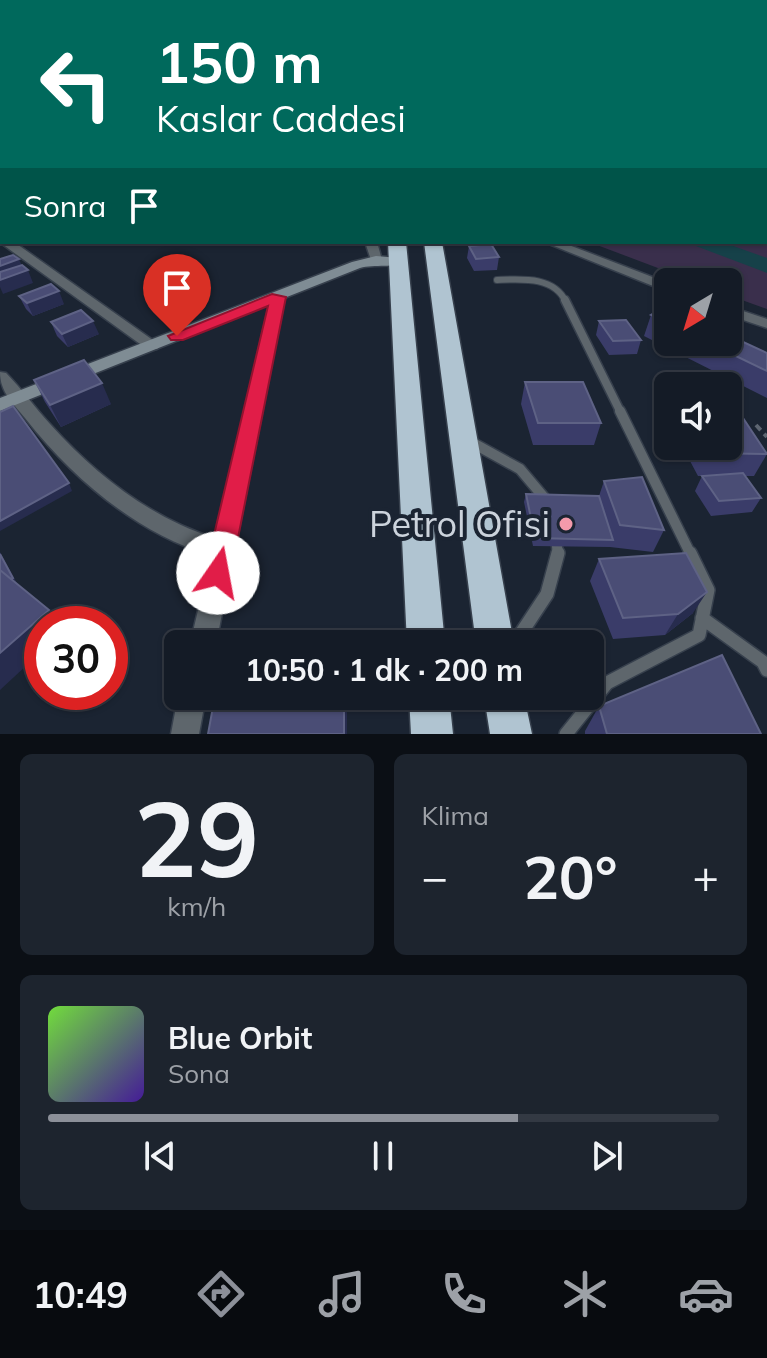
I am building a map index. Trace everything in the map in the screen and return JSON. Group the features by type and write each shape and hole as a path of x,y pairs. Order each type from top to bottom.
{"highway":[{"path":"433,244 493,630"},
{"path":"390,255 425,630"},
{"path":"430,710 432,734"},
{"path":"507,710 511,734"}],"street":[{"path":"9,244 152,346"},
{"path":"555,244 654,283"},
{"path":"10,401 390,255"},
{"path":"206,630 278,297"},
{"path":"742,315 767,324"},
{"path":"0,377 10,401 115,495 174,535 223,550"},
{"path":"185,734 189,710"}],"lane":[{"path":"497,280 534,279 561,291 708,590 699,635 607,683 566,734"},
{"path":"463,437 520,469 547,500 550,514"},
{"path":"524,630 550,592 560,555 554,527"},
{"path":"702,618 763,662 767,670"}],"path":[{"path":"756,425 767,437"}],"shaded area":[{"path":"594,244 767,244 767,309 742,300 742,268 658,268"}],"building":[{"path":"491,244 499,257 476,259 469,246"},
{"path":"13,255 19,259 0,266 0,259"},
{"path":"22,265 28,270 0,280 0,272"},
{"path":"51,284 59,291 27,303 19,296"},
{"path":"81,310 93,321 62,334 51,322"},
{"path":"626,320 641,340 613,341 599,321"},
{"path":"742,341 767,353 767,371 736,356 742,356"},
{"path":"84,360 102,383 50,405 34,380"},
{"path":"525,382 583,382 601,423 538,423"},
{"path":"13,406 69,483 0,521 0,412"},
{"path":"742,416 767,454 742,454"},
{"path":"743,473 761,498 719,501 702,476"},
{"path":"642,477 664,530 620,525 604,481"},
{"name":"Petrol Ofisi","path":"526,494 599,496 613,540 535,538"},
{"path":"686,553 707,592 678,614 623,618 599,559"},
{"path":"0,554 13,578 11,579 0,570"},
{"path":"0,570 44,606 24,606 24,632 0,653"},
{"path":"722,655 761,734 607,734 600,710 604,710 604,704"},
{"path":"212,710 344,710 344,734 208,734"}],"waterway":[{"path":"708,244 767,266"}],"place":[{"name":"Petrol Ofisi","path":"566,524"}],"route":[{"path":"177,336 278,297 218,573"}]}
